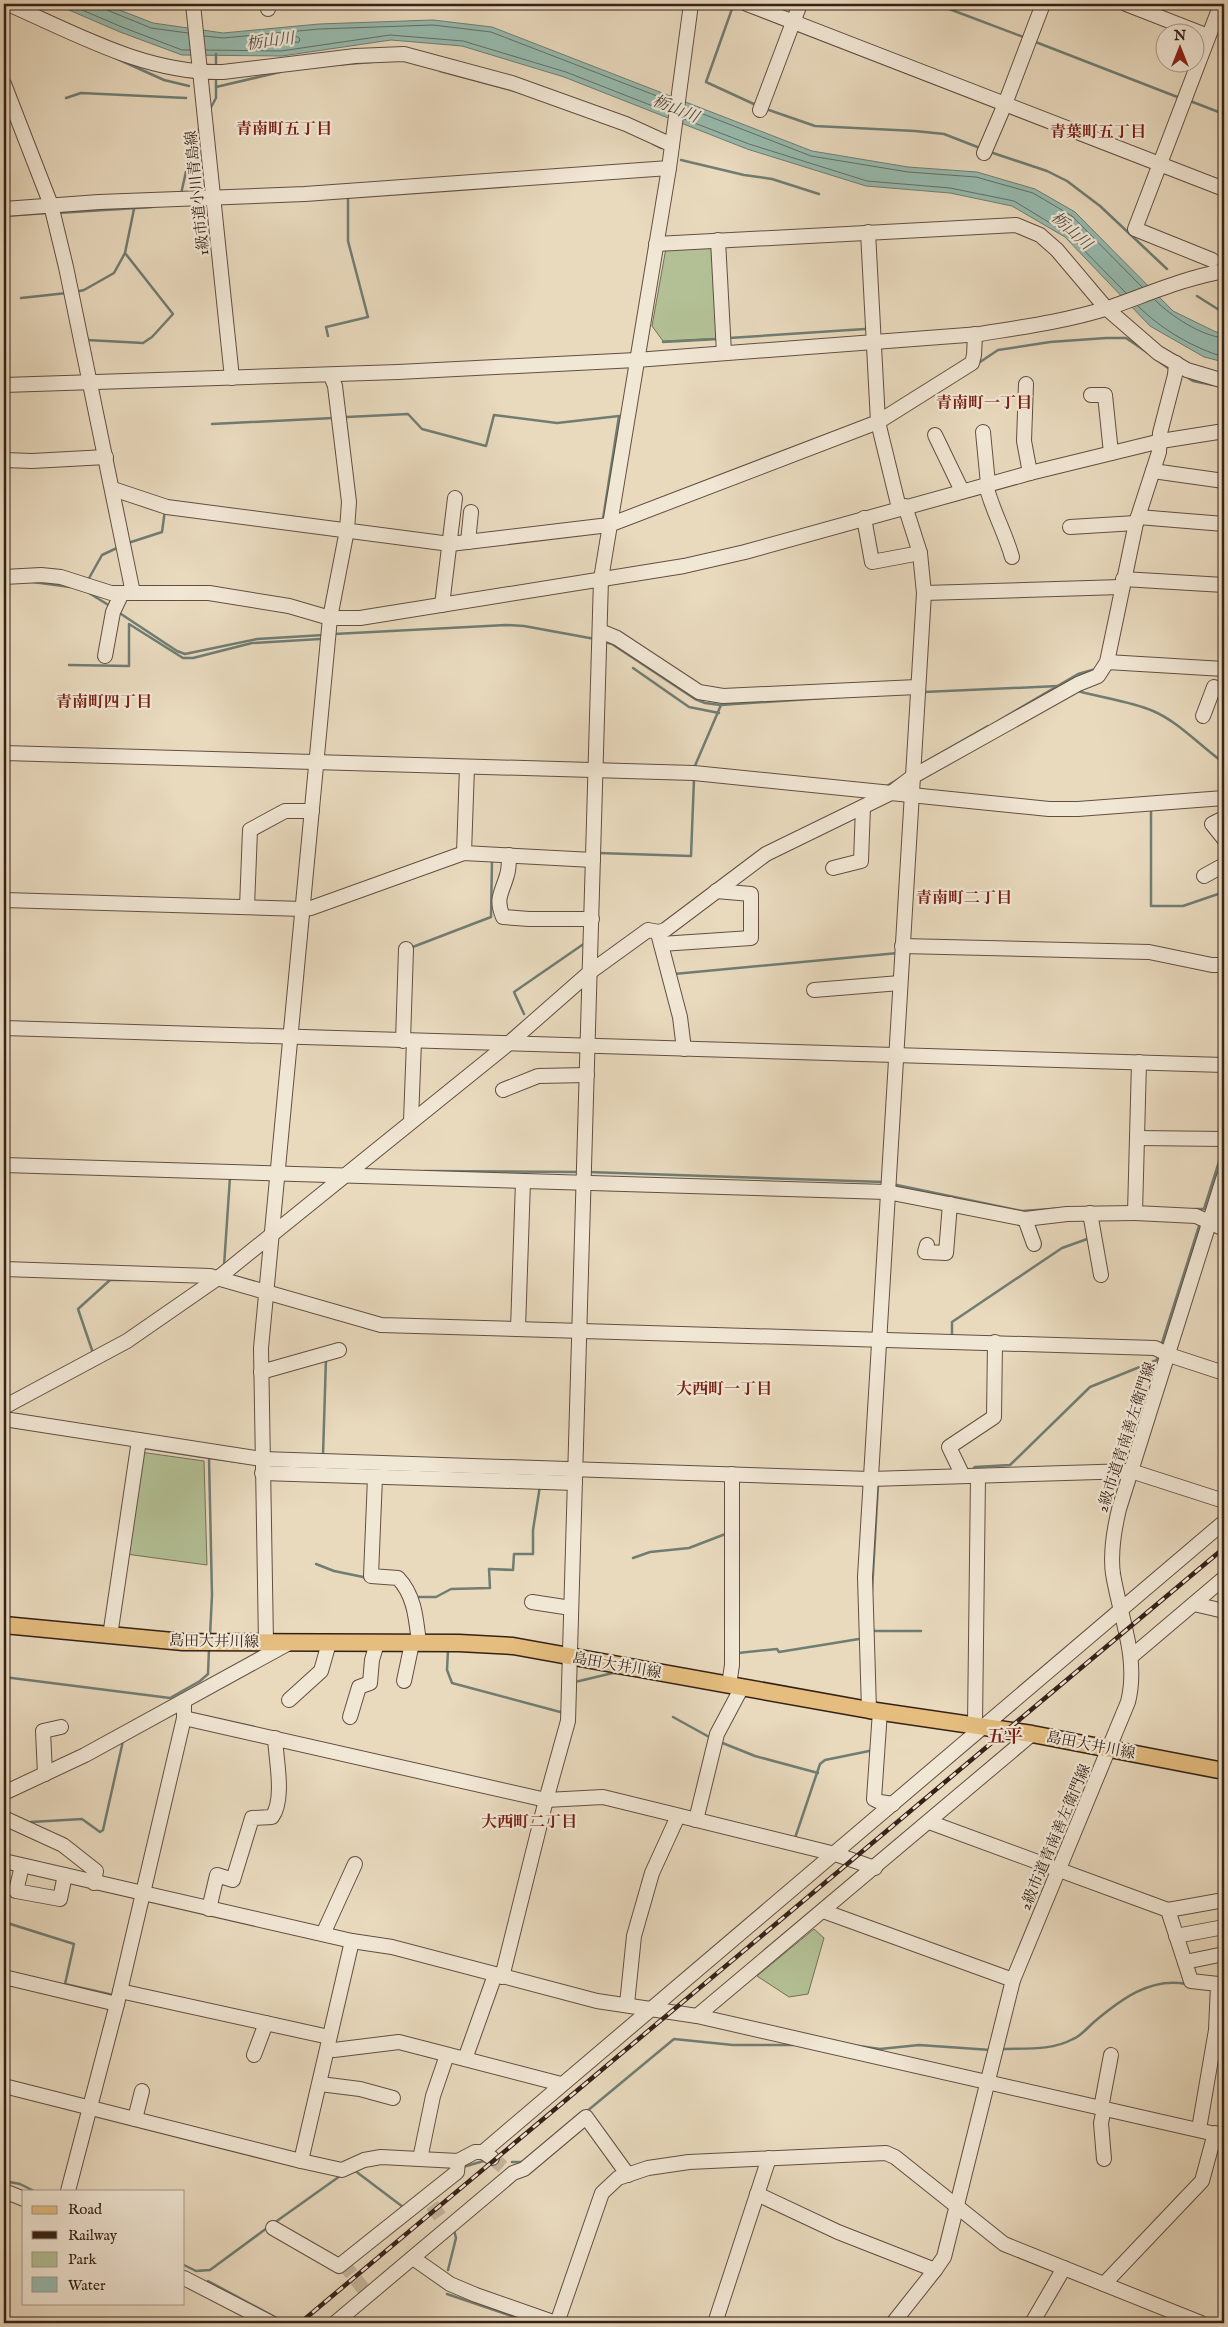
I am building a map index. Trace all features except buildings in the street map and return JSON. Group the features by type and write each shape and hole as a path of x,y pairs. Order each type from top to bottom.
{"main road":[{"name":"島田大井川線","path":"4,1625 183,1642 415,1643 512,1646 874,1710 1032,1734 1224,1771"}],"street":[{"path":"8,4 124,54 157,65 209,71 354,56 404,54 512,83 672,141"},
{"path":"465,2060 499,1976 568,1721 601,580 669,168 691,4"},
{"path":"747,4 1224,189"},
{"path":"760,110 800,4"},
{"path":"984,153 1043,4"},
{"path":"1126,4 1208,36"},
{"path":"1212,260 1136,229 1221,4"},
{"name":"1級市道小川青島線","path":"194,7 209,71 204,104 232,378"},
{"path":"4,84 51,205 91,383 124,546 127,593 113,612 105,656"},
{"path":"4,209 180,198 305,194 669,168"},
{"path":"656,244 1016,225 1040,235 1057,250 1106,308 1158,353 1187,370 1224,381"},
{"path":"868,232 878,422 902,507 920,554 924,594 864,1577 874,1710 874,1798 880,1802 893,1804"},
{"path":"718,240 724,353"},
{"path":"4,385 332,376 636,360 875,340 976,334 1024,327 1106,308 1170,286 1224,271"},
{"path":"113,490 167,507 449,548 468,542 610,525 878,422 972,363 976,334"},
{"path":"659,938 665,930 766,854 891,793 912,778 1078,684 1098,676 1107,662 1123,579 1137,520 1161,441 1160,433 1175,375 1176,363"},
{"path":"266,1642 261,1348 330,618 346,534 349,502 335,386 332,376"},
{"path":"1026,384 1024,441 1030,473"},
{"path":"1091,394 1105,394 1111,453"},
{"path":"4,577 41,575 62,578 111,592 210,593 290,606 330,618 360,618 684,566 745,552 1030,473 1161,441 1224,431"},
{"path":"983,432 987,484 992,508 1004,530 1012,557"},
{"path":"935,435 962,491"},
{"path":"4,460 32,461 106,457"},
{"path":"1153,472 1224,481"},
{"path":"442,605 456,498"},
{"path":"468,542 471,512"},
{"path":"864,518 872,562 920,554"},
{"path":"1070,526 1137,520 1224,524"},
{"path":"924,594 1123,579 1224,576"},
{"path":"1123,579 1224,585"},
{"path":"600,631 617,638 699,692 723,696 917,687"},
{"path":"1107,662 1219,669 1219,690 1203,716"},
{"path":"4,752 694,773 1049,809 1078,809 1224,798"},
{"path":"464,853 467,767"},
{"path":"833,868 861,861 862,807"},
{"path":"247,907 250,830 284,811 312,811"},
{"path":"1224,818 1212,824 1224,839"},
{"path":"4,900 303,909 311,908 464,853 593,860"},
{"path":"509,855 508,874 501,890 498,906 503,917 592,919"},
{"path":"1204,876 1224,865"},
{"path":"4,1407 127,1341 218,1278 346,1176 411,1120 508,1044 590,972 648,930 659,938 751,938 751,894 716,891"},
{"path":"659,938 680,1017 684,1049"},
{"path":"902,946 1149,952 1212,965 1224,965"},
{"path":"406,949 411,1120"},
{"path":"814,990 900,983"},
{"path":"4,1028 1224,1065"},
{"path":"1135,1213 1139,1062"},
{"path":"503,1090 538,1076 587,1075"},
{"path":"1138,1138 1224,1139"},
{"path":"4,1164 888,1192 1025,1219 1067,1214 1135,1213 1196,1216 1224,1229"},
{"name":"2級市道青南善左衛門線","path":"893,2323 944,2257 1013,1980 1110,1748 1132,1687 1132,1656 1113,1572 1112,1550 1119,1509 1224,1176"},
{"path":"518,1329 523,1181"},
{"path":"927,1245 926,1252 946,1253 950,1204"},
{"path":"1090,1214 1101,1275"},
{"path":"1025,1219 1034,1244"},
{"path":"4,1269 210,1276 381,1325 1155,1348 1169,1355 1224,1373"},
{"path":"963,1476 949,1447 994,1417 995,1342"},
{"path":"261,1372 339,1350"},
{"path":"4,1419 139,1440 262,1466 375,1477 575,1483"},
{"path":"110,1636 139,1440"},
{"path":"262,1466 576,1468 870,1479 1132,1471 1224,1502"},
{"path":"696,1820 717,1734 736,1686 732,1665 732,1474"},
{"path":"978,1476 980,1726"},
{"path":"375,1477 371,1576 398,1578 406,1586 412,1599 415,1643 404,1681"},
{"path":"4,2086 342,2170 364,2160 381,2157 458,2161 475,2152 487,2155 561,2084 835,1854 980,1726 1224,1522"},
{"path":"1132,1656 1224,1578"},
{"path":"532,1602 571,1608"},
{"path":"1194,1604 1224,1611"},
{"path":"4,1793 85,1756 290,1643"},
{"path":"289,1700 321,1671 329,1643"},
{"path":"350,1717 359,1687 370,1683 372,1660 377,1643"},
{"path":"68,2190 119,1997 184,1718 184,1701"},
{"path":"184,1718 546,1800 603,1798 835,1854 875,1868"},
{"path":"45,1774 43,1730 61,1727"},
{"path":"697,2016 823,1912 1032,1734"},
{"path":"209,1909 217,1875 233,1880 252,1818 272,1817 277,1810 279,1798 274,1738"},
{"path":"627,2004 634,1936 652,1873 678,1816"},
{"path":"4,1818 63,1845 96,1871 94,1883"},
{"path":"929,1822 1168,1910 1224,1900"},
{"path":"4,1861 352,1941 392,1947 597,2001 697,2016 1220,2134 1202,2181 1104,2284"},
{"path":"322,1934 355,1864"},
{"path":"22,1866 16,1891 60,1900 65,1875"},
{"path":"1168,1910 1191,1981 1218,1984 1216,2030 1199,2129"},
{"path":"823,1912 1013,1980"},
{"path":"1176,1936 1224,1927"},
{"path":"301,2161 352,1941"},
{"path":"1185,1962 1224,1954"},
{"path":"4,1977 266,2023 329,2042 334,2050 399,2042 561,2084"},
{"path":"254,2055 266,2023"},
{"path":"420,2159 433,2096 447,2055"},
{"path":"1104,2159 1101,2123 1102,2108 1111,2055"},
{"path":"320,2084 360,2089 393,2098"},
{"path":"135,2119 142,2091"},
{"path":"335,2323 413,2258 446,2224 508,2170 524,2169 586,2117 628,2175"},
{"path":"413,2258 450,2284 556,2323 602,2193 618,2178 648,2168 689,2162 886,2153 895,2157 1004,2244 1201,2323"},
{"path":"714,2323 769,2158"},
{"path":"273,2228 339,2266 428,2201 457,2172 458,2161"},
{"path":"4,2191 22,2198"},
{"path":"757,2194 838,2232 935,2270"},
{"path":"1032,2323 1064,2268"},
{"path":"185,2279 261,2321"}],"green space":[{"path":"717,245 721,338 663,341 652,326 666,248"},
{"path":"140,1452 204,1461 207,1565 126,1554"},
{"path":"814,1929 824,1938 808,1994 789,1997 757,1976"}],"water":[{"name":"栃山川","path":"55,4 104,4 153,23 223,33 319,24 433,20 492,27 812,151 908,167 977,172 1035,189 1075,212 1173,311 1216,332 1224,333 1224,362 1204,357 1150,326 1065,237 1012,206 950,193 866,186 747,149 564,77 462,46 391,40 282,56 182,55 120,32"}],"waterway":[{"path":"936,4 1026,38"},
{"path":"733,6 706,82 756,105"},
{"path":"1033,41 1180,98"},
{"path":"216,54 216,68"},
{"path":"113,57 164,80 189,86"},
{"path":"335,65 372,62"},
{"path":"440,71 515,91"},
{"path":"216,87 280,72"},
{"path":"210,109 216,98 216,76"},
{"path":"66,98 81,93 186,98"},
{"path":"1190,101 1224,114"},
{"path":"766,109 815,126 944,134 980,148"},
{"path":"181,194 193,140 200,127"},
{"path":"653,144 661,148"},
{"path":"990,152 1047,171 1067,181 1100,206 1167,269"},
{"path":"681,160 744,175 772,179 819,194"},
{"path":"328,336 326,327 368,317 348,241 348,197"},
{"path":"58,213 152,207"},
{"path":"75,292 84,290 114,273 125,253 134,209"},
{"path":"4,216 47,213"},
{"path":"87,340 143,343 152,337 173,314 125,253"},
{"path":"21,298 67,293"},
{"path":"1197,296 1224,313"},
{"path":"729,338 865,329"},
{"path":"977,364 998,350 1050,342 1106,338 1126,338 1151,355"},
{"path":"663,342 719,339"},
{"path":"1157,360 1171,370"},
{"path":"1185,376 1193,381 1213,385"},
{"path":"347,417 408,414 422,429 486,446 494,415 557,423 619,416 603,519"},
{"path":"212,424 333,418"},
{"path":"128,543 162,532 165,510"},
{"path":"88,580 102,555 119,547"},
{"path":"33,582 70,587"},
{"path":"89,593 110,606"},
{"path":"118,612 177,651 185,654 257,639 324,635"},
{"path":"69,665 129,666 129,624 183,658 193,658 252,643 320,639"},
{"path":"334,634 506,625 524,626 595,639"},
{"path":"605,642 612,644 695,699 705,703 721,705 839,697"},
{"path":"633,668 689,707 719,713"},
{"path":"993,724 1078,674 1096,669"},
{"path":"1219,684 1224,686"},
{"path":"924,692 1058,686"},
{"path":"1078,691 1153,711 1172,721 1224,763"},
{"path":"694,768 721,705"},
{"path":"925,762 988,726"},
{"path":"885,787 902,777"},
{"path":"598,853 691,856 694,779"},
{"path":"1151,810 1151,906 1183,906 1224,892"},
{"path":"410,948 491,917 492,860"},
{"path":"524,1014 514,992 585,943"},
{"path":"674,974 898,953"},
{"path":"1194,1209 1204,1209 1224,1146"},
{"path":"425,1171 580,1172"},
{"path":"588,1172 884,1182"},
{"path":"224,1266 230,1177"},
{"path":"892,1184 1022,1211 1066,1208"},
{"path":"1161,1346 1200,1223"},
{"path":"952,1335 952,1322 1062,1248 1090,1238"},
{"path":"93,1353 78,1309 110,1280 129,1280"},
{"path":"972,1470 975,1467 1010,1465 1090,1387 1157,1360 1159,1354"},
{"path":"323,1455 326,1358"},
{"path":"144,1448 209,1458"},
{"path":"210,1636 212,1595 209,1458 246,1463"},
{"path":"872,1591 878,1485"},
{"path":"416,1597 436,1597 451,1589 490,1588 489,1569 513,1570 514,1554 533,1554 533,1530 540,1486"},
{"path":"633,1558 650,1552 689,1548 728,1533"},
{"path":"316,1564 334,1571 368,1578"},
{"path":"873,1629 873,1631 921,1631"},
{"path":"738,1653 777,1649 779,1652 859,1639"},
{"path":"4,1677 170,1698 200,1681 208,1674 209,1649"},
{"path":"448,1650 447,1670 452,1683 564,1713"},
{"path":"575,1684 575,1682 613,1673 636,1676"},
{"path":"673,1717 711,1738"},
{"path":"31,1822 82,1819 100,1832 103,1830 123,1741"},
{"path":"720,1742 755,1756 818,1773"},
{"path":"795,1838 820,1764 825,1760 874,1750"},
{"path":"4,1922 74,1944 65,1984 113,1995"},
{"path":"1001,2049 1038,2048 1065,2043 1079,2036 1114,2006 1136,1992 1160,1984 1186,1984"},
{"path":"586,2112 674,2039 733,2045 794,2045"},
{"path":"859,2046 880,2049 919,2045 991,2050"},
{"path":"463,2167 487,2160"},
{"path":"512,2162 524,2162"},
{"path":"354,2170 403,2207"},
{"path":"274,2223 340,2176"},
{"path":"4,2181 20,2184 32,2190"},
{"path":"185,2266 196,2271 210,2270 267,2228"},
{"path":"448,2270 456,2238 454,2230"},
{"path":"208,2281 286,2323"},
{"path":"447,2294 532,2323"}],"tunnel":[{"path":"492,2158 503,2167"},
{"path":"432,2205 443,2221"},
{"path":"343,2263 369,2296"}],"railway":[{"path":"300,2323 1224,1548"}],"district":[{"name":"青南町五丁目","path":"284,128"},
{"name":"青葉町五丁目","path":"1098,131"},
{"name":"青南町一丁目","path":"984,402"},
{"name":"青南町四丁目","path":"104,701"},
{"name":"青南町二丁目","path":"964,897"},
{"name":"大西町一丁目","path":"724,1388"},
{"name":"五平","path":"1005,1736"},
{"name":"大西町二丁目","path":"529,1821"}]}
